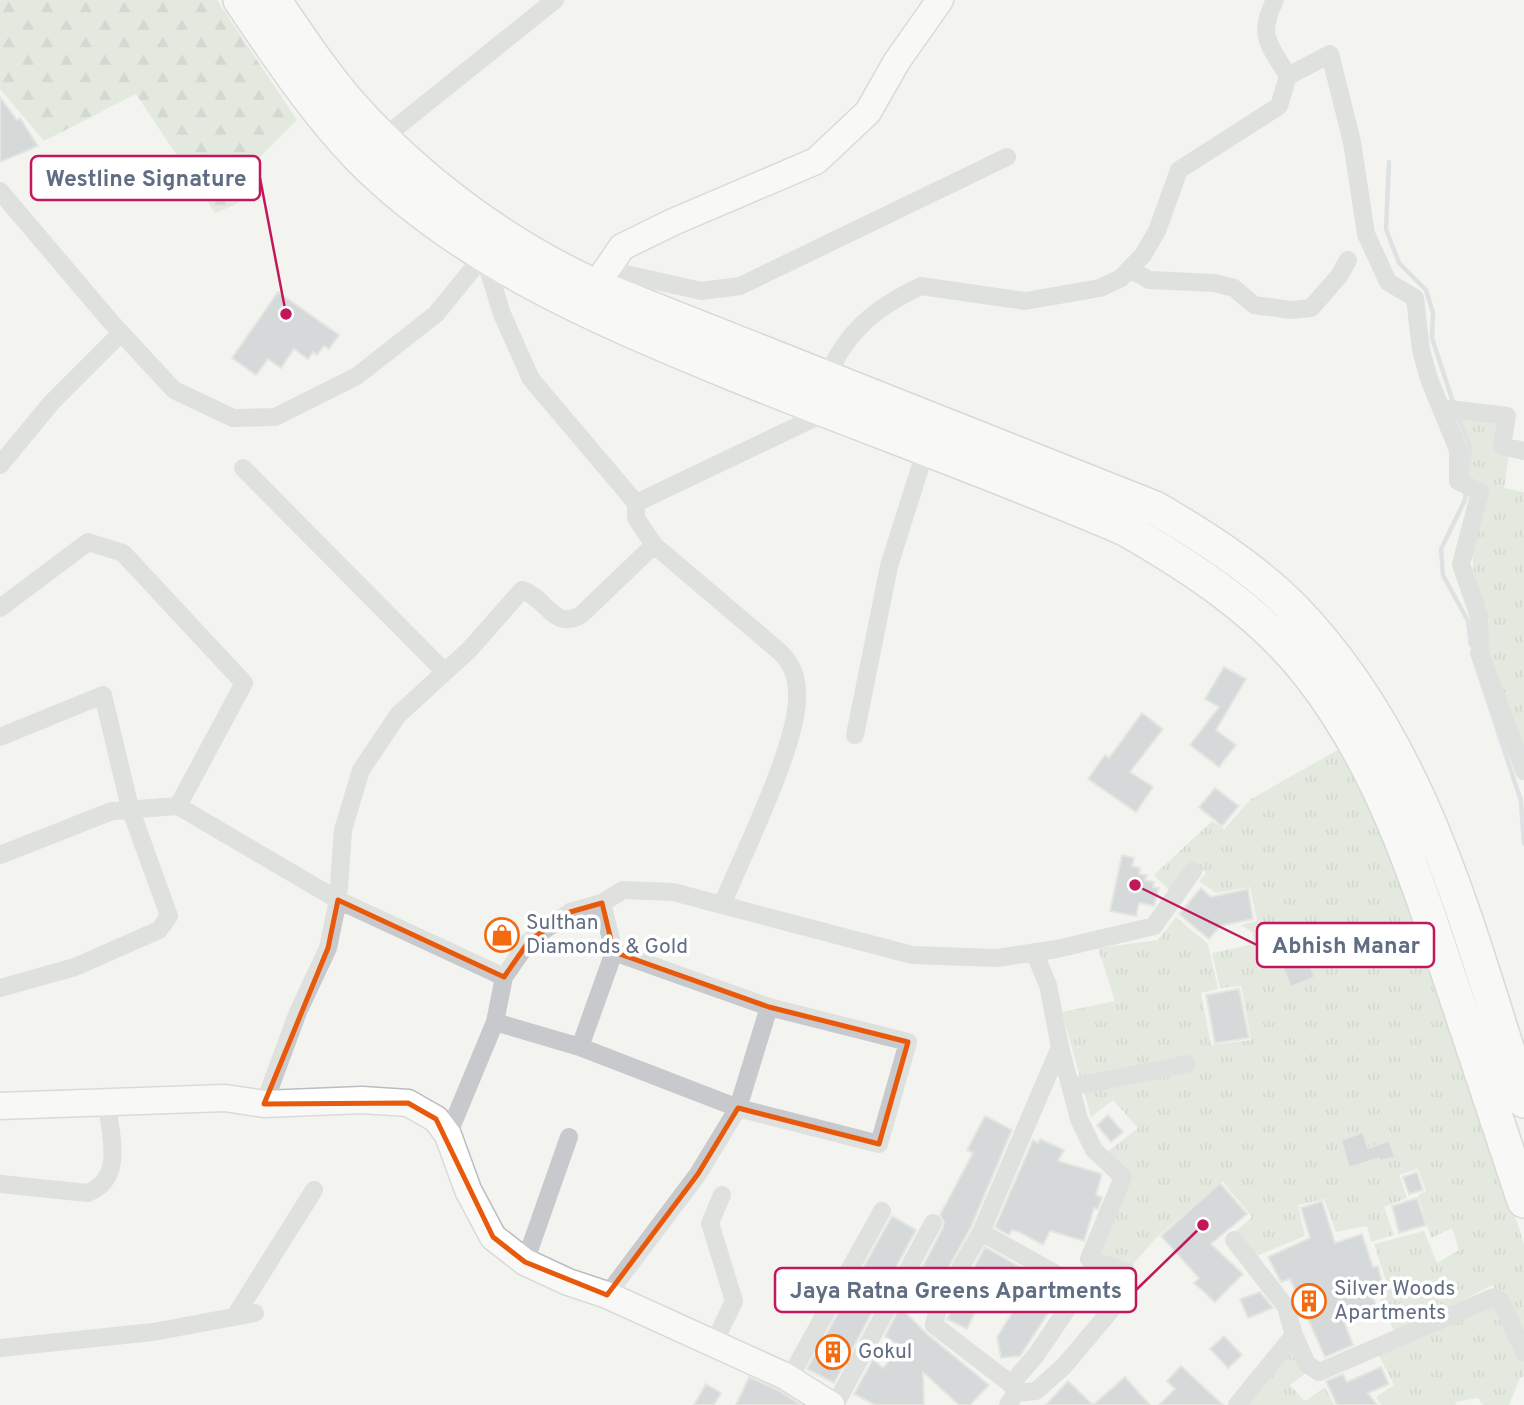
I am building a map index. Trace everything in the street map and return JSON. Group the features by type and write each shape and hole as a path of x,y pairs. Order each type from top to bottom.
{"highway":[{"path":"240,0 295,79 359,157 424,214 484,256 605,321 1155,508 1204,537 1291,606 1332,652 1366,700 1414,783 1444,858 1524,1101"},
{"path":"274,0 349,103 383,138 479,218 517,244 599,277 926,449 1125,529 1182,562 1250,614 1309,674 1366,760 1420,888 1524,1201"}],"street":[{"path":"383,138 555,0"},
{"path":"940,0 897,61 868,112 816,161 673,222 622,247 599,277 701,291 740,286 1007,157"},
{"path":"1275,0 1265,20 1267,39 1288,76"},
{"path":"636,503 826,396 848,336 866,321 921,286 1025,301 1100,288 1121,278 1143,255 1157,231 1179,170 1279,106 1288,76 1304,64 1330,54 1352,142 1362,223 1388,282 1415,298 1421,350 1451,409 1458,450 1458,481 1480,492 1461,564 1479,617 1480,653 1524,771"},
{"path":"0,191 121,333 174,390 233,418 275,417 357,376 436,314 484,256"},
{"path":"484,256 502,314 531,379 636,503 636,518 654,545 791,663 796,677 798,698 787,748 722,905"},
{"path":"1130,270 1149,280 1214,283 1234,288 1254,305 1291,310 1311,308 1339,276 1348,260"},
{"path":"0,466 52,402 121,333"},
{"path":"1451,409 1507,416 1502,446 1524,451"},
{"path":"855,735 889,566 926,449"},
{"path":"243,468 444,672"},
{"path":"0,608 88,542 123,552 244,683 178,806"},
{"path":"264,1104 298,1012 328,948 338,900 343,831 360,770 398,715 444,672 522,590 561,619 571,621 581,615 654,545"},
{"path":"0,737 103,695 130,808 169,916 159,930 75,967 0,988"},
{"path":"0,855 112,811 178,806 338,900 504,977"},
{"path":"448,1135 495,1021 504,977 529,941 570,912 602,903 623,890 673,892 912,955 998,958 1154,926 1193,871"},
{"path":"580,1047 614,952 602,903"},
{"path":"495,1021 580,1047 738,1108 879,1144 908,1042 769,1007 614,952"},
{"path":"1034,952 1048,985 1060,1047 1079,1119 1094,1150 1123,1177 1089,1259 1127,1272 1112,1309 1064,1366 1036,1391 1012,1394 934,1325 939,1305 981,1232 1060,1047"},
{"path":"607,1295 698,1174 738,1108 769,1007"},
{"path":"1070,1087 1186,1064"},
{"path":"0,1106 106,1100 225,1098 264,1104 362,1100 408,1103 436,1119 448,1135 468,1190 493,1237 525,1262 568,1282 607,1295 789,1379 833,1405 933,1223"},
{"path":"1,1184 87,1192 101,1188 108,1179 113,1164 106,1100"},
{"path":"525,1262 569,1137"},
{"path":"235,1316 314,1190"},
{"path":"713,1345 734,1301 710,1223 722,1195"},
{"path":"789,1379 882,1211"},
{"path":"981,1232 1065,1279 1072,1296 1072,1302 1012,1394"},
{"path":"1234,1240 1286,1307 1294,1335 1307,1364 1319,1372 1494,1297 1500,1300 1524,1352"},
{"path":"0,1348 153,1332 255,1313"},
{"path":"1237,1405 1294,1335"}],"highlighted area":[{"path":"338,900 504,977 529,941 570,912 602,903 614,952 769,1007 908,1042 879,1144 738,1108 698,1174 607,1295 525,1262 493,1237 436,1119 408,1103 264,1104 328,948"}],"green space":[{"path":"0,0 217,0 297,120 246,171 239,203 215,213 136,94 44,141 0,89"},
{"path":"1449,412 1500,420 1509,453 1504,488 1524,492 1524,769 1480,653 1472,551 1483,495 1468,485"},
{"path":"1343,747 1372,799 1447,1005 1524,1244 1524,1342 1493,1285 1395,1334 1376,1288 1387,1284 1374,1244 1424,1231 1437,1263 1459,1250 1452,1228 1431,1238 1418,1195 1426,1191 1418,1169 1399,1175 1407,1198 1384,1207 1394,1235 1371,1242 1367,1226 1336,1232 1324,1199 1298,1205 1305,1236 1254,1257 1234,1233 1252,1217 1222,1181 1156,1238 1130,1268 1094,1256 1128,1177 1107,1152 1138,1128 1113,1100 1091,1117 1062,1012 1115,1001 1098,948 1158,940 1176,917 1208,944 1218,989 1201,993 1211,1045 1251,1040 1241,986 1220,988 1212,953 1254,944 1253,933 1241,925 1257,921 1250,887 1216,893 1199,881 1206,873 1194,864 1169,890 1154,875 1212,821 1224,829 1251,799"},
{"path":"1497,1301 1524,1359 1524,1376 1520,1378 1509,1405 1483,1405 1478,1398 1455,1402 1456,1405 1381,1405 1376,1397 1394,1385 1377,1352"},
{"path":"1292,1344 1307,1372 1290,1385 1305,1401 1325,1387 1334,1405 1242,1405"}],"building":[{"path":"0,97 17,120 20,118 38,146 0,162"},
{"path":"278,292 339,335 329,349 324,346 317,355 313,352 308,359 294,349 281,368 268,359 256,375 232,358"},
{"path":"1224,667 1246,679 1216,730 1236,745 1219,767 1190,745 1219,707 1205,699"},
{"path":"1142,713 1163,729 1130,772 1153,787 1136,812 1088,779 1105,755 1109,758"},
{"path":"1215,788 1239,806 1222,826 1199,807"},
{"path":"1122,855 1134,858 1132,866 1140,868 1139,874 1147,875 1145,880 1154,882 1153,887 1159,888 1154,906 1139,903 1136,916 1110,911"},
{"path":"1201,888 1211,897 1248,889 1253,919 1220,926 1209,939 1179,914"},
{"path":"1302,947 1315,977 1291,987 1278,956"},
{"path":"1239,989 1249,1038 1215,1043 1206,995"},
{"path":"1108,1115 1123,1132 1111,1142 1097,1125"},
{"path":"985,1116 1012,1130 971,1227 926,1308 906,1298 943,1228 944,1222 940,1215 973,1153 967,1150"},
{"path":"1363,1132 1368,1148 1389,1141 1395,1157 1380,1161 1379,1158 1349,1168 1341,1140"},
{"path":"1040,1139 1064,1150 1058,1161 1102,1174 1096,1195 1102,1197 1098,1209 1094,1208 1084,1241 1050,1231 1043,1245 1019,1232 1012,1230 1009,1235 995,1227 1033,1140 1038,1143"},
{"path":"1417,1172 1423,1190 1409,1194 1403,1177"},
{"path":"1220,1183 1247,1214 1211,1244 1243,1274 1215,1302 1194,1283 1199,1278 1161,1236"},
{"path":"1417,1198 1426,1225 1399,1233 1392,1206"},
{"path":"1322,1201 1335,1243 1362,1234 1373,1267 1378,1266 1382,1282 1370,1286 1377,1310 1343,1319 1353,1345 1325,1357 1290,1279 1281,1282 1268,1257 1310,1238 1301,1208"},
{"path":"892,1216 916,1230 885,1288 880,1285 878,1288 883,1292 834,1383 807,1369"},
{"path":"985,1247 1055,1287 1057,1291 1051,1302 1054,1304 1020,1356 1001,1358 997,1337 1014,1310 985,1292 967,1329 947,1319"},
{"path":"1260,1292 1273,1308 1248,1318 1240,1299"},
{"path":"900,1307 927,1334 989,1385 970,1405 959,1405 923,1372 924,1405 875,1405 854,1394 873,1359 883,1368 900,1347 885,1336"},
{"path":"1224,1336 1242,1355 1228,1368 1210,1349"},
{"path":"1181,1366 1223,1405 1159,1405 1175,1389 1167,1381"},
{"path":"1381,1367 1389,1384 1368,1393 1377,1405 1337,1405 1326,1381 1343,1374 1347,1382"},
{"path":"749,1377 778,1390 801,1405 736,1405"},
{"path":"1125,1377 1150,1405 1093,1405"},
{"path":"1068,1381 1093,1405 1046,1405"},
{"path":"706,1384 721,1393 714,1405 694,1405"}],"waterway":[{"path":"1389,162 1386,229 1399,263 1426,290 1433,313 1432,338 1454,405"},
{"path":"1457,414 1470,447 1467,479"},
{"path":"1466,491 1465,500 1441,549 1443,575 1468,621 1471,645"},
{"path":"1472,653 1521,801 1524,844"}],"place":[{"name":"Westline Signature","path":"286,314"},
{"name":"Abhish Manar","path":"1135,885"},
{"name":"Sulthan Diamonds & Gold","path":"502,935"},
{"name":"Jaya Ratna Greens Apartments","path":"1203,1225"},
{"name":"Silver Woods Apartments","path":"1309,1301"},
{"name":"Gokul","path":"833,1352"}]}
